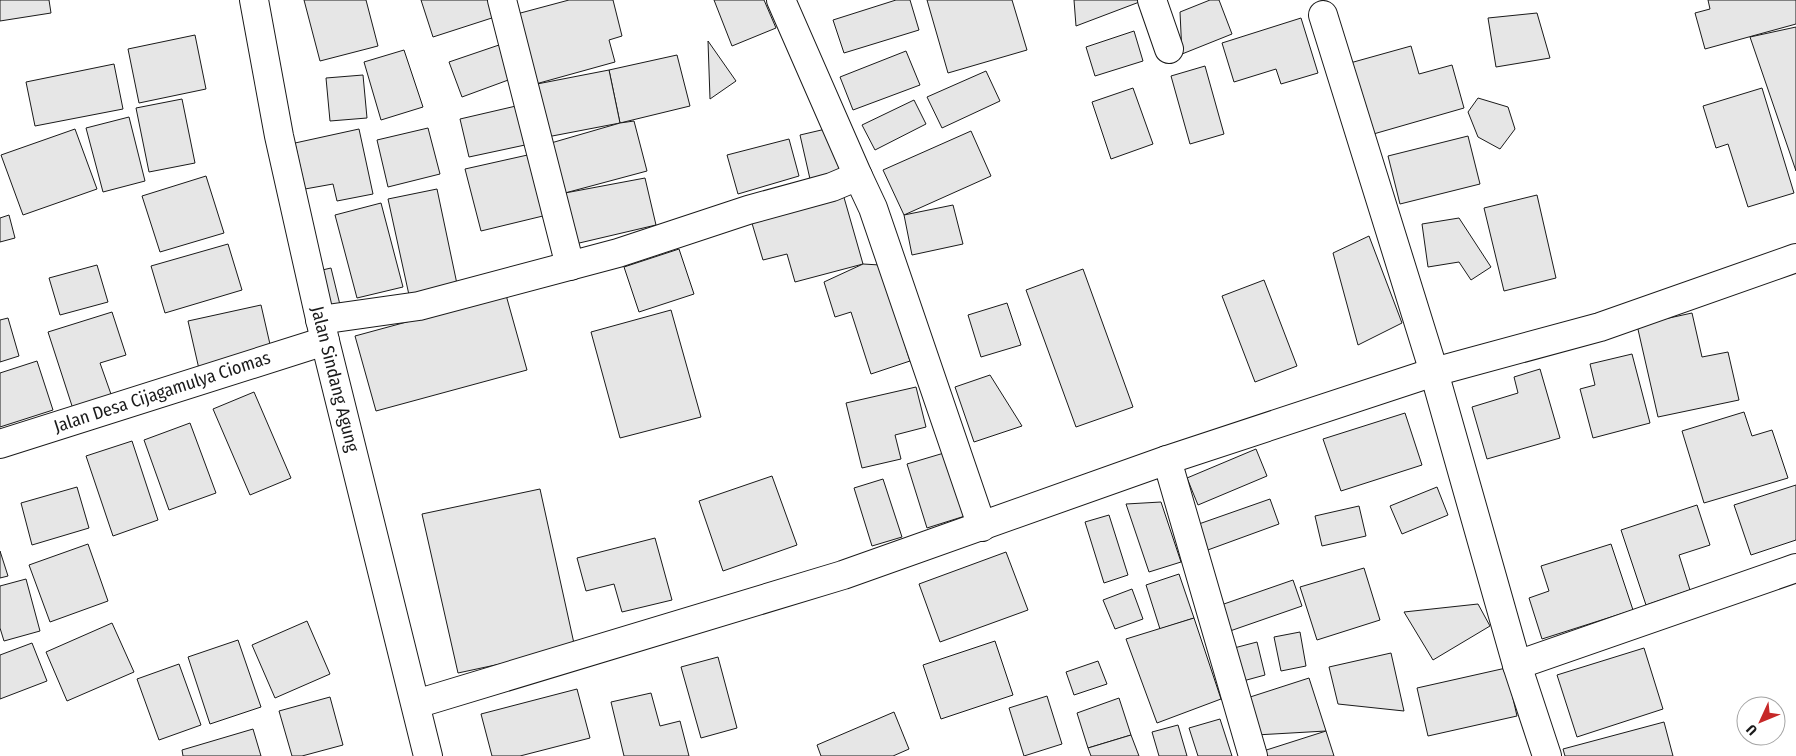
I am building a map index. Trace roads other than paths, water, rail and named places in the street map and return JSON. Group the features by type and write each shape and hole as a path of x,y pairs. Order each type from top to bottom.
{"street":[{"name":"Jalan Sindang Agung","path":"254,0 279,136 323,331 428,756"},
{"path":"502,0 570,266"},
{"path":"781,0 873,208 982,527"},
{"path":"1152,0 1169,49"},
{"path":"1323,15 1434,372 1517,665 1547,756"},
{"name":"Jalan Desa Cijagamulya Ciomas","path":"0,444 323,331 618,254 748,210 832,187 858,176"},
{"path":"416,704 843,575 1167,460 1434,372 1600,327 1796,258"},
{"path":"1167,460 1253,756"},
{"path":"1517,665 1796,568"}]}
